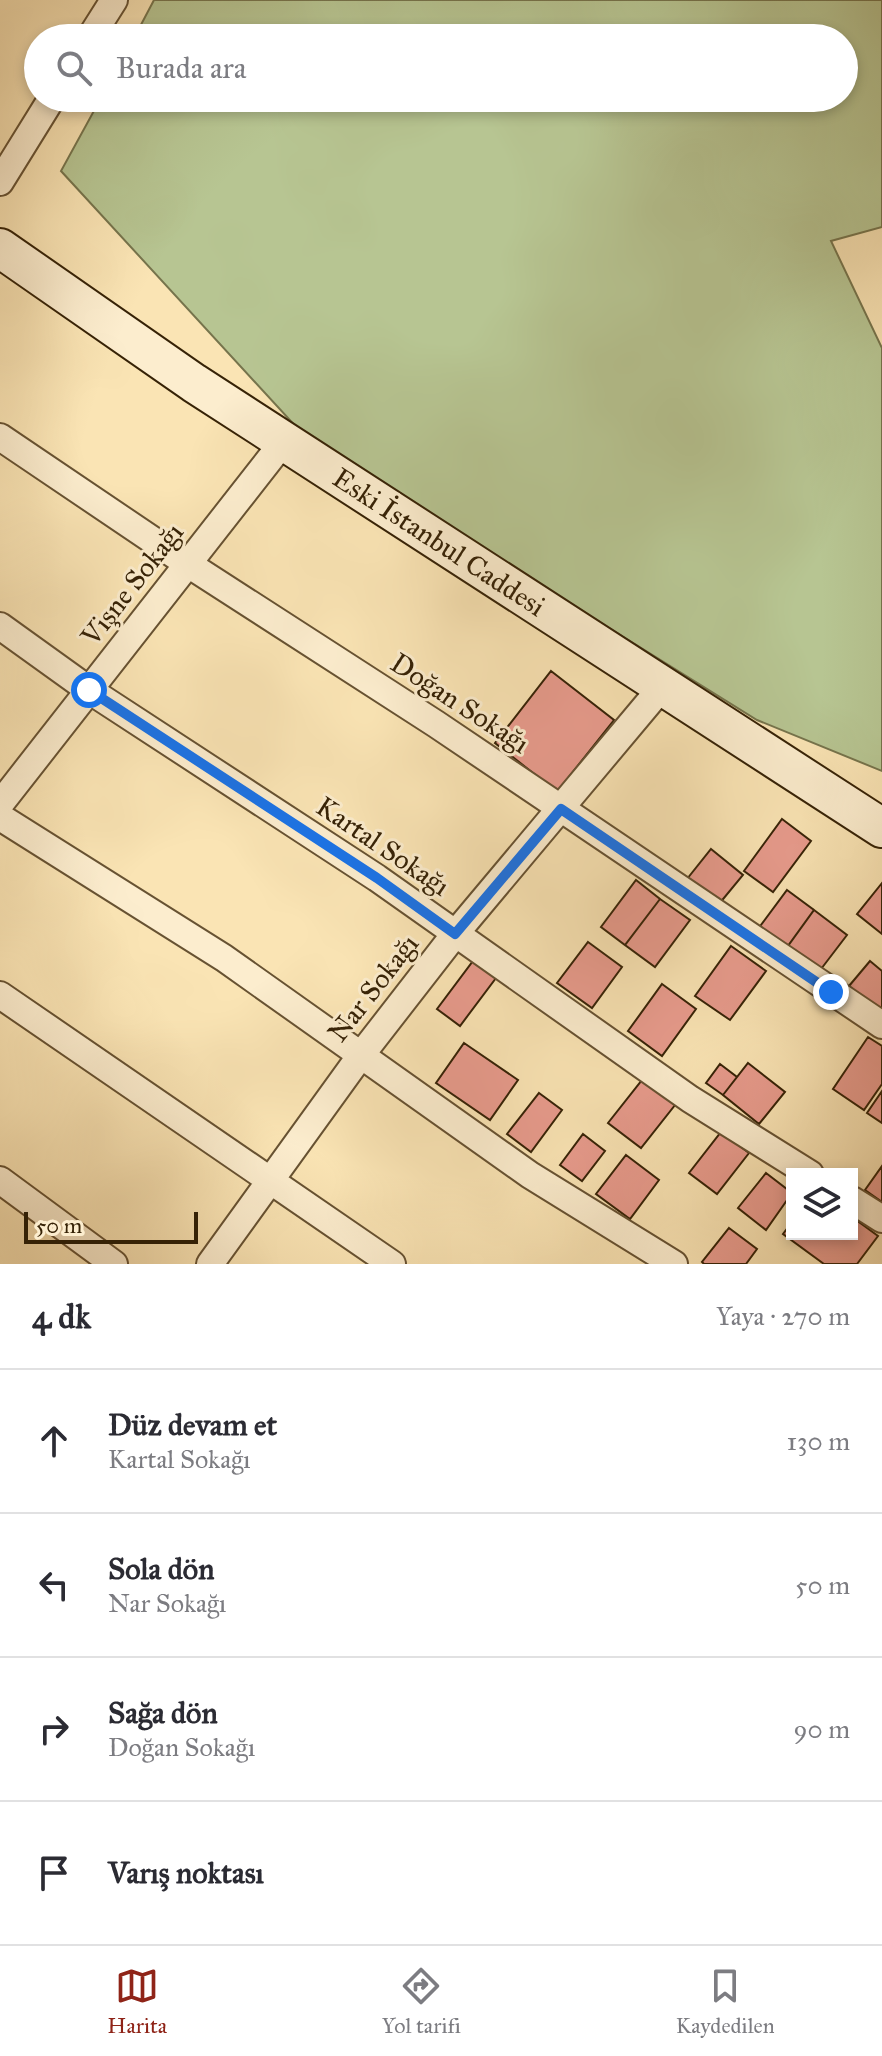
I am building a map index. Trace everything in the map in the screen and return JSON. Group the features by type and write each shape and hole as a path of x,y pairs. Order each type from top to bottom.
{"main road":[{"name":"Eski İstanbul Caddesi","path":"0,248 194,383 882,828"}],"street":[{"path":"99,24 114,0"},
{"path":"0,182 43,112"},
{"name":"Doğan Sokağı","path":"0,437 188,564 436,724 882,1025"},
{"name":"Vişne Sokağı","path":"0,804 284,441"},
{"name":"Kartal Sokağı","path":"0,626 89,690 377,878 690,1099 800,1168"},
{"name":"Nar Sokağı","path":"210,1264 361,1055 455,934 662,687"},
{"path":"0,817 224,958 530,1175 674,1264"},
{"path":"0,995 392,1264"},
{"path":"0,1180 114,1264"},
{"path":"858,1204 882,1219"}],"green space":[{"path":"154,0 882,0 882,227 831,241 882,348 882,771 757,720 310,442 61,171 93,112 858,112 858,24 141,24"}],"building":[{"path":"551,671 614,720 557,792 495,743"},
{"path":"782,819 811,841 773,892 744,871"},
{"path":"711,849 743,875 719,904 687,879"},
{"path":"636,880 660,899 625,945 601,927"},
{"path":"882,883 882,934 857,914"},
{"path":"787,890 814,910 785,950 758,929"},
{"path":"660,899 690,920 655,967 625,945"},
{"path":"814,910 847,935 818,973 785,950"},
{"path":"588,942 622,967 592,1008 557,983"},
{"path":"731,946 766,971 730,1020 695,996"},
{"path":"473,961 496,978 460,1026 437,1009"},
{"path":"870,961 882,971 882,1014 849,986"},
{"path":"662,984 696,1009 662,1056 628,1031"},
{"path":"868,1037 882,1046 882,1084 864,1110 833,1089"},
{"path":"464,1043 518,1080 490,1120 436,1083"},
{"path":"748,1063 785,1092 759,1124 723,1095"},
{"path":"720,1064 737,1077 723,1095 706,1083"},
{"path":"646,1075 679,1100 641,1148 608,1123"},
{"path":"882,1091 882,1123 867,1113"},
{"path":"539,1093 562,1110 531,1152 507,1134"},
{"path":"721,1132 749,1153 717,1194 689,1173"},
{"path":"583,1134 605,1151 582,1181 560,1165"},
{"path":"626,1155 659,1180 630,1219 596,1194"},
{"path":"882,1166 882,1202 865,1190"},
{"path":"766,1173 786,1188 786,1202 766,1230 738,1208"},
{"path":"858,1221 878,1236 857,1264 824,1264 791,1240 858,1240"},
{"path":"729,1228 757,1249 746,1264 704,1264 702,1262"}],"route":[{"path":"89,690 377,878 455,934 561,809 831,992"}]}
